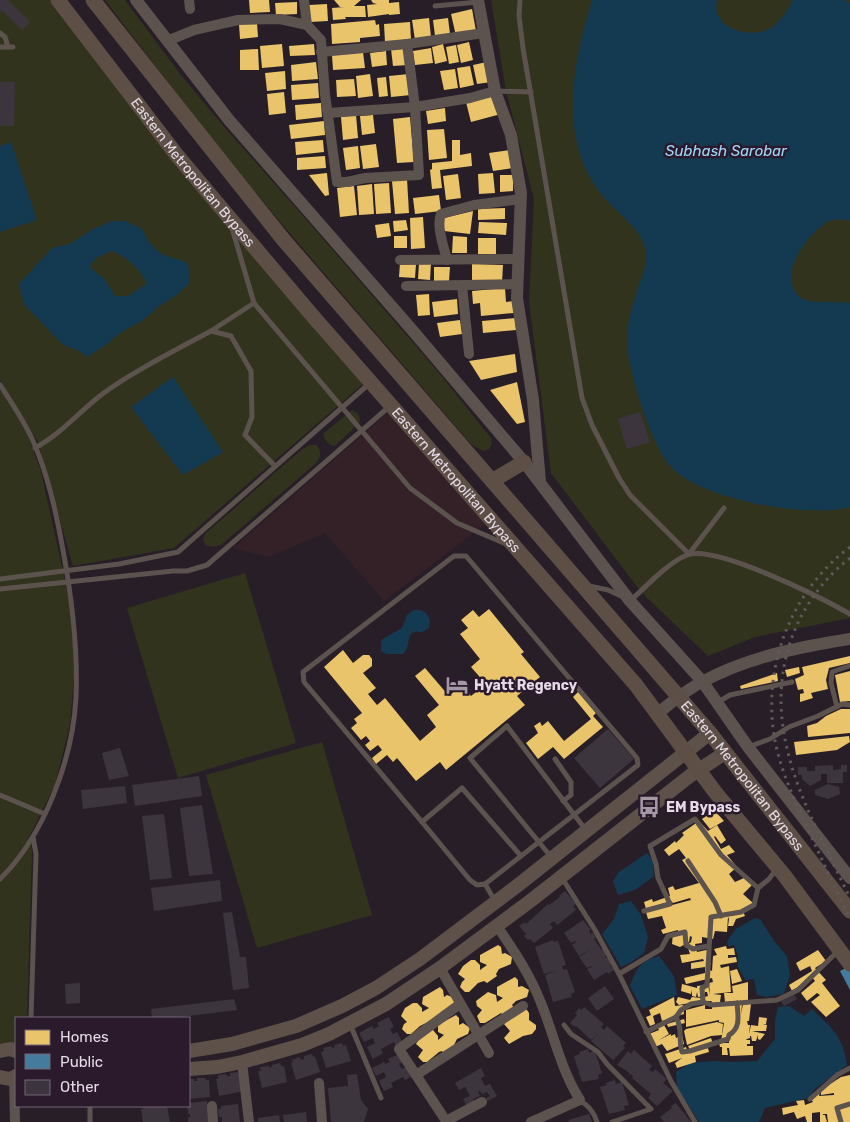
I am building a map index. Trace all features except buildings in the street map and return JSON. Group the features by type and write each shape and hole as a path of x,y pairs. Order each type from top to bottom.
{"main road":[{"name":"Eastern Metropolitan Bypass","path":"58,0 176,154 229,217 370,383 636,685 715,792 778,868 850,964"},
{"name":"Eastern Metropolitan Bypass","path":"93,0 282,238 679,696 850,911"},
{"path":"492,481 524,462"},
{"path":"710,733 496,902 420,959 376,988 342,1006 296,1026 251,1040 190,1051 191,1069 242,1062 302,1045 386,1004 440,968 691,774 725,752"},
{"path":"376,988 386,1004"},
{"path":"0,1051 10,1049 15,1051"},
{"path":"0,1078 10,1079 15,1077"}],"street":[{"path":"136,0 229,120 413,331 524,462 630,601 702,681 716,704 748,747 850,878"},
{"path":"304,0 307,25 320,40 337,182 348,182 365,178 419,175 415,107 407,44"},
{"path":"478,1 494,91 511,135 521,194 517,298 533,400 540,482"},
{"path":"167,40 194,30 238,20 280,20 307,25"},
{"path":"321,52 484,34"},
{"path":"328,112 415,107 470,98 494,91"},
{"path":"447,260 439,218 441,214 474,205 521,199"},
{"path":"400,260 518,259"},
{"path":"406,286 517,284"},
{"path":"462,286 469,354"},
{"path":"658,713 702,681 759,657 850,639"},
{"path":"496,926 529,975 542,1004 572,1088 580,1100 538,1121"},
{"path":"440,968 489,1053"},
{"path":"460,1004 399,1049 446,1121 482,1102"},
{"path":"416,1075 523,1006"},
{"path":"242,1062 249,1122"},
{"path":"15,1077 15,1122"},
{"path":"319,1084 322,1122"},
{"path":"212,1106 214,1122"}],"lane":[{"path":"520,0 519,16 530,92 582,398 592,425 618,478 630,495 688,554 722,558 771,575 850,614"},
{"path":"435,6 478,1"},
{"path":"0,32 10,47 0,47"},
{"path":"494,91 530,92"},
{"path":"229,217 254,304 410,488 456,523 516,548"},
{"path":"35,448 50,440 102,395 164,356 211,331 254,304"},
{"path":"211,331 231,336 251,371 252,417 245,435 275,466"},
{"path":"0,579 138,561 178,552 370,383"},
{"path":"0,385 16,409 35,448 59,526 69,582 75,638 76,700 61,774 46,814 28,846 0,879"},
{"path":"0,589 187,571 207,565 391,406"},
{"path":"583,586 608,590 630,601 675,561 688,554 724,508"},
{"path":"454,556 466,556 638,758 638,764 574,815 485,884 477,885 470,880 304,682 303,672 454,556"},
{"path":"837,707 831,683 832,672 849,666"},
{"path":"716,704 730,695 792,682"},
{"path":"748,747 770,739 788,727 842,704 850,704"},
{"path":"552,858 470,758 507,726 587,832"},
{"path":"555,759 571,782 571,795 563,801"},
{"path":"422,822 462,788 521,856"},
{"path":"0,795 46,814"},
{"path":"644,911 670,904 658,878 650,846 695,819 722,855 758,888"},
{"path":"31,1017 36,854 33,837"},
{"path":"688,861 715,902 721,916"},
{"path":"703,1002 702,988 707,985 709,969 708,946 711,917 741,912 754,905 758,888 778,868"},
{"path":"561,876 595,930 619,974 671,1081 696,1122"},
{"path":"485,884 496,902"},
{"path":"619,974 661,950 668,936 685,932 686,946 693,949 708,946"},
{"path":"646,1032 676,1017 681,1010 691,1004 703,1002 712,1005 777,1000 798,990 840,949"},
{"path":"676,1017 680,1025 679,1042 682,1052 690,1051 728,1039 728,1035 735,1032 739,1024 737,1003"},
{"path":"350,1023 381,1098"},
{"path":"564,1025 572,1034 598,1052 607,1064 651,1109 612,1122"},
{"path":"810,1099 837,1075 850,1068"},
{"path":"580,1100 594,1114 597,1122"},
{"path":"841,1122 837,1108 850,1104"},
{"path":"90,1107 90,1122"}],"shaded area":[{"path":"390,411 487,523 384,601 325,533 269,557 233,548"}],"green space":[{"path":"0,0 50,0 89,50 364,383 174,548 73,566 38,442 0,380"},
{"path":"105,0 125,0 181,75 225,128 435,368 491,438 492,444 489,449 483,451 471,444 281,223 211,139"},
{"path":"491,0 850,0 850,618 755,637 708,656 641,592 551,473 529,302 534,199 506,91"},
{"path":"0,390 29,438 41,472 69,603 74,675 70,724 55,785 28,839 32,849 27,1017 15,1017 15,1043 0,1043"},
{"path":"352,410 358,414 359,423 335,446 329,444 323,434"},
{"path":"309,445 317,445 320,451 319,458 314,465 221,545 213,547 205,545 203,539 206,533"},
{"path":"245,573 296,743 178,778 127,608"},
{"path":"322,742 372,915 257,948 206,775"}],"water":[{"name":"Subhash Sarobar","path":"592,0 717,0 717,12 721,21 733,29 748,33 769,29 783,16 793,0 843,0 850,3 850,221 833,220 827,222 812,235 794,262 791,281 794,290 805,300 850,303 850,507 832,510 783,508 729,497 685,478 671,467 663,457 642,408 632,372 627,343 627,330 645,266 646,251 643,242 634,228 602,195 588,173 579,150 574,125 575,75 579,49"},
{"path":"11,142 37,220 0,232 0,146"},
{"path":"112,221 125,221 141,228 149,242 161,254 188,263 190,282 178,294 158,307 142,321 120,333 87,357 79,351 63,345 24,304 19,284 52,248 70,244 93,229","holes":["112,251 133,264 147,283 128,296 115,296 104,279 89,266 98,257"]},
{"path":"173,377 223,452 183,475 131,407"},
{"path":"414,610 420,610 426,614 430,621 429,628 422,632 412,632 408,646 403,654 387,654 381,651 381,640 402,628 407,615"},
{"path":"647,853 653,860 654,876 635,890 618,895 613,881 619,872"},
{"path":"631,901 641,915 648,937 644,953 621,967 602,934 614,919 619,904"},
{"path":"755,918 760,919 774,941 787,956 790,975 784,994 767,997 757,995 754,979 745,980 738,967 738,955 734,945 728,946 727,941 736,929"},
{"path":"659,956 674,976 677,995 642,1009 630,986 640,966"},
{"path":"789,1006 804,1016 812,1009 836,1033 843,1047 847,1065 815,1089 808,1098 765,1108 759,1122 699,1122 677,1087 676,1072 690,1063 757,1061 775,1039 775,1021 778,1007"}],"railway":[{"path":"850,547 830,564 813,583 799,604 779,651 774,676 772,702 773,728 785,775 850,918"},
{"path":"850,558 822,585 801,617 791,640 783,674 781,708 785,741 794,773 806,805 850,898"}],"place":[{"name":"Hyatt Regency","path":"457,685"},
{"name":"EM Bypass","path":"649,807"}]}
